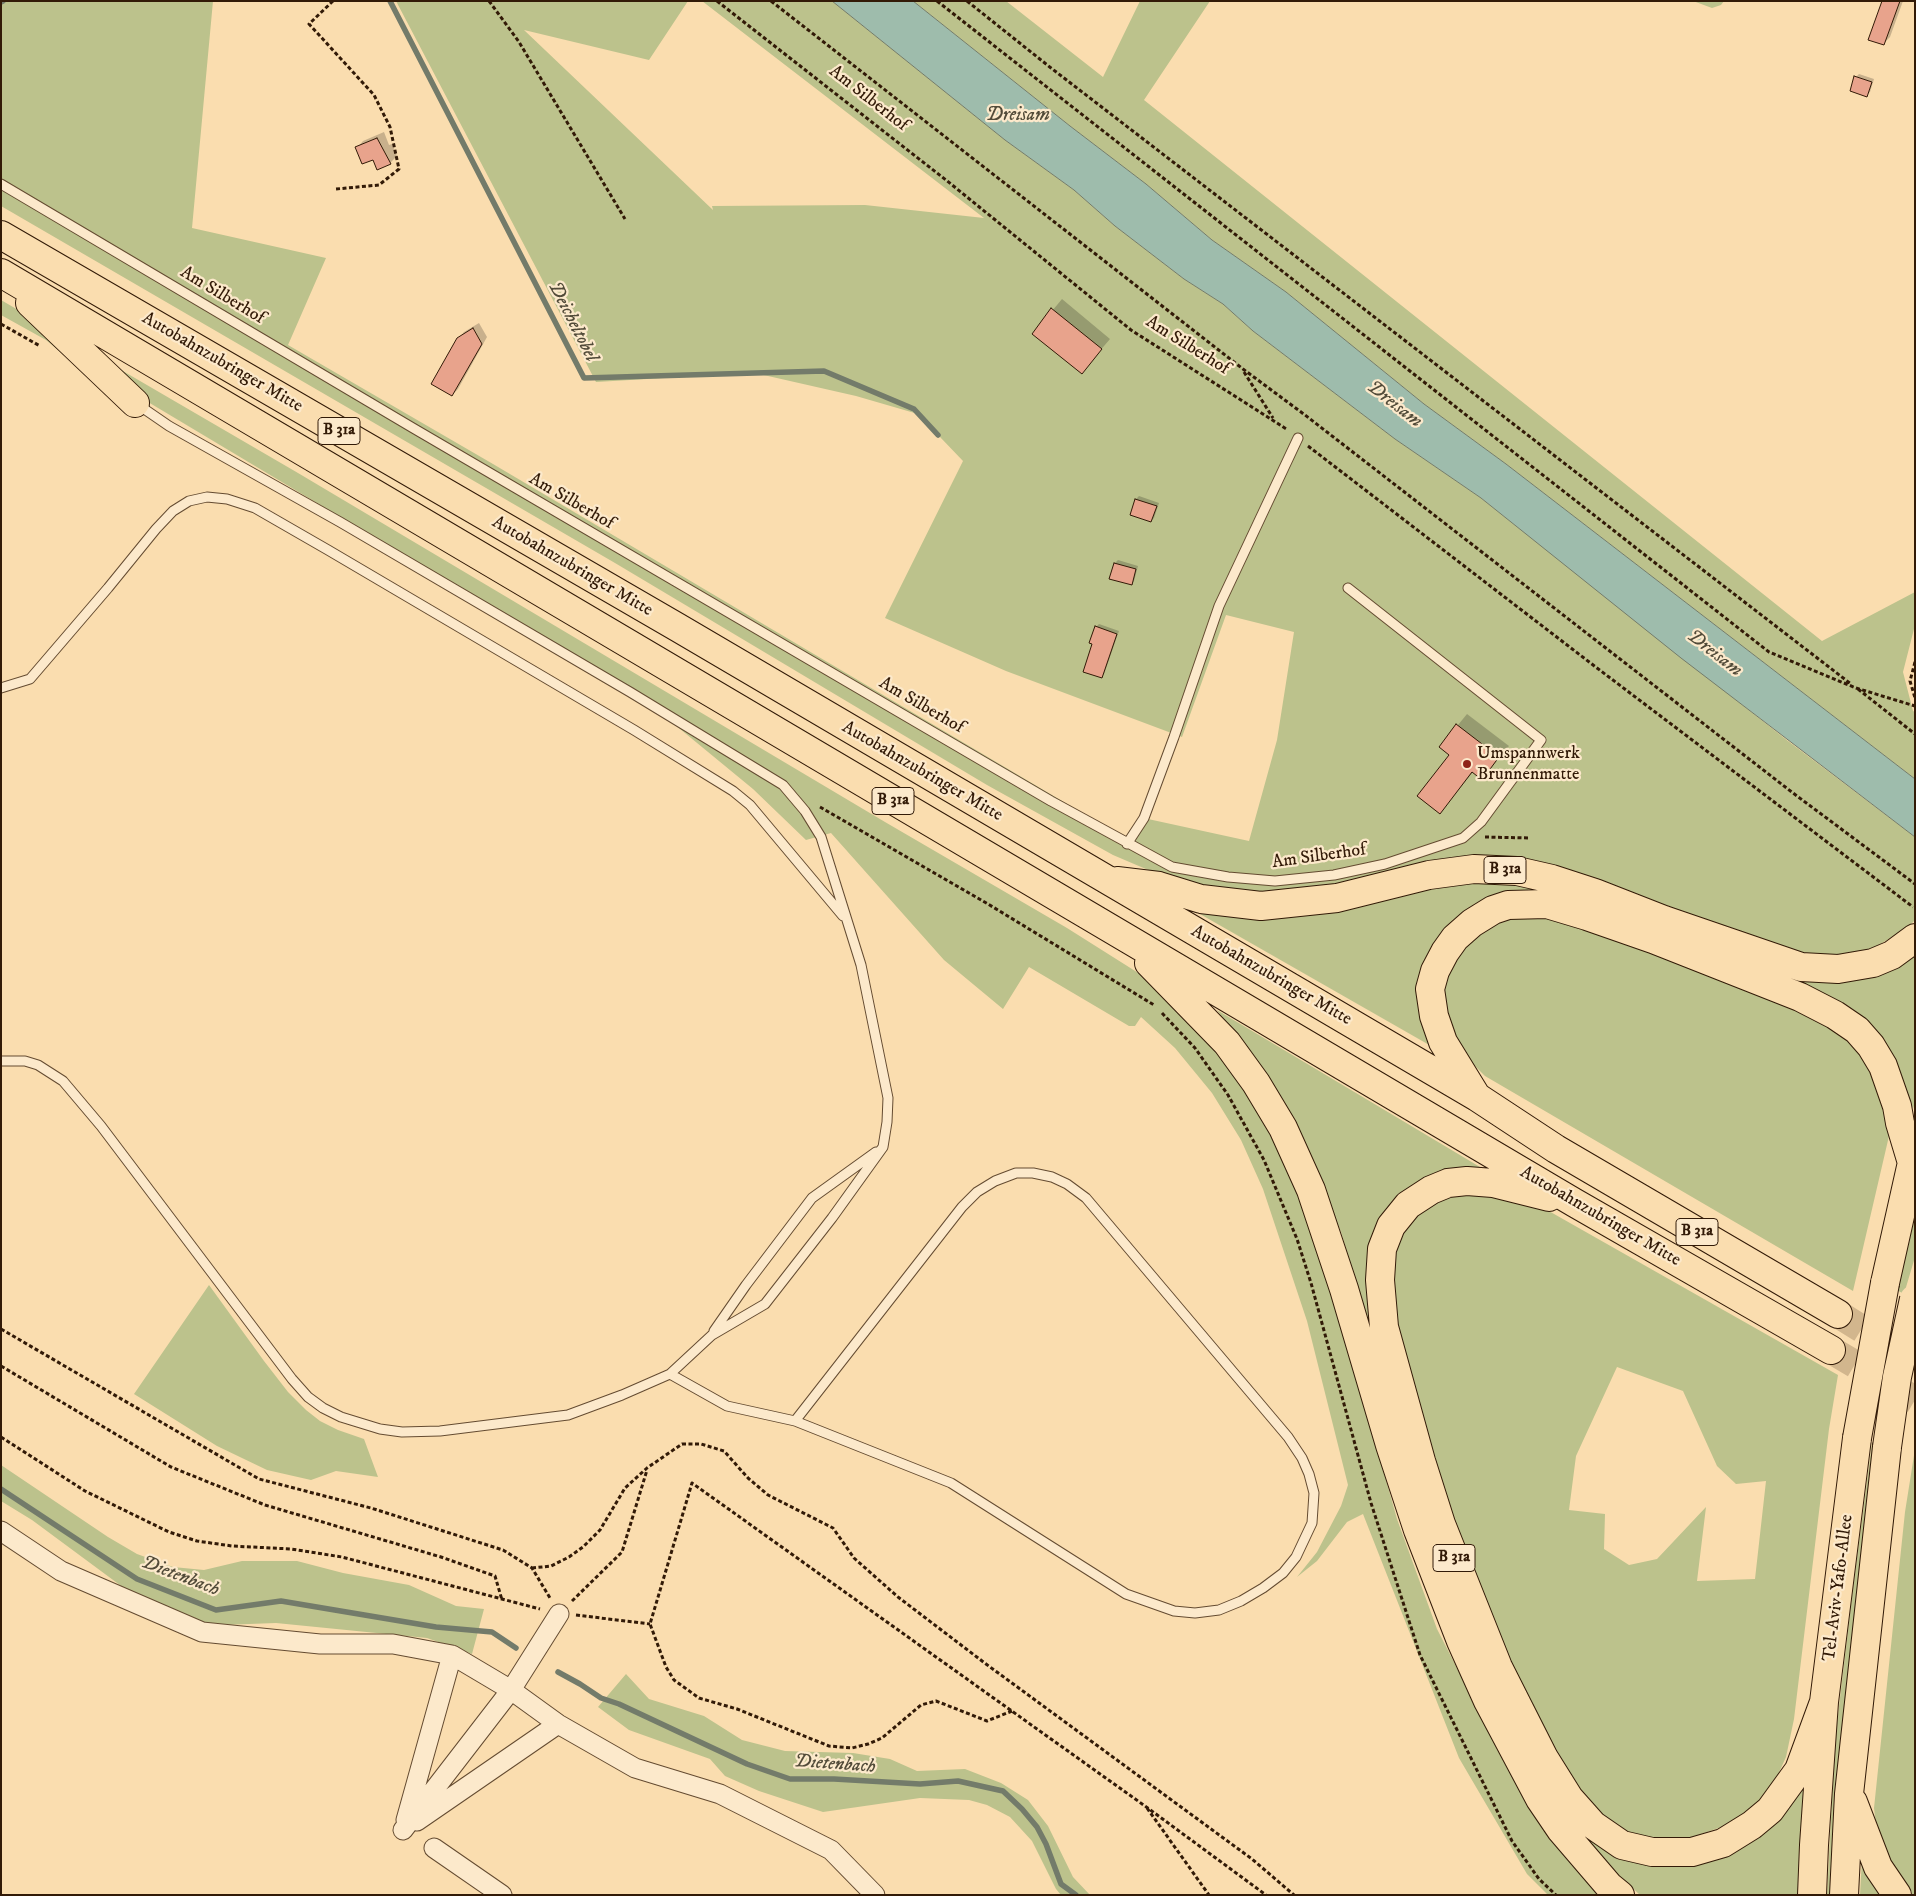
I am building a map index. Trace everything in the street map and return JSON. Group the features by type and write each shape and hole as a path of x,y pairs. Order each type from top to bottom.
{"highway":[{"name":"Autobahnzubringer Mitte","path":"1,235 1106,879 1477,1097 1556,1149 1838,1314"},
{"name":"Autobahnzubringer Mitte","path":"1,275 1575,1203 1831,1350"},
{"path":"1,275 135,402"},
{"name":"B 31a","path":"1106,879 1159,886 1201,899 1261,906 1337,898 1429,875 1474,869 1516,871 1552,879 1595,893 1664,920 1801,967 1838,969 1874,963 1892,955 1915,938"},
{"path":"1477,1097 1443,1042 1434,1016 1430,989 1436,971 1445,952 1455,938 1478,918 1508,905 1547,904 1653,939 1800,997 1835,1015 1857,1030 1871,1046 1883,1066 1897,1106 1900,1123 1913,1156"},
{"path":"1123,937 1227,1043 1256,1083 1283,1128 1311,1190 1344,1289 1390,1445 1439,1588 1461,1641 1488,1701 1540,1799 1561,1830 1609,1886 1620,1895"},
{"name":"Tel-Aviv-Yafo-Allee","path":"1812,1895 1824,1702 1858,1438 1885,1283 1913,1156"},
{"name":"B 31a","path":"1575,1203 1493,1183 1467,1181 1448,1183 1431,1190 1408,1205 1391,1226 1382,1249 1380,1280 1384,1327 1421,1461 1441,1524 1498,1667 1544,1758 1569,1798 1593,1825 1622,1845 1652,1852 1692,1852 1723,1843 1770,1810 1799,1770 1824,1702"},
{"name":"Tel-Aviv-Yafo-Allee","path":"1844,1895 1849,1794 1887,1447 1897,1377 1914,1298"},
{"path":"1849,1794 1878,1867 1897,1895"}],"street":[{"path":"1,1531 60,1571 202,1632 320,1644 393,1644 452,1655 510,1690 558,1724 635,1768 720,1794 831,1850 875,1895"},
{"path":"403,1830 510,1690 559,1614"},
{"path":"403,1830 452,1655"},
{"path":"403,1830 558,1724"},
{"path":"434,1848 502,1895"}],"lane":[{"name":"Am Silberhof","path":"1,184 430,438 1127,844 1172,867 1228,877 1275,881 1334,875 1385,864 1463,838 1481,822 1541,740 1348,588"},
{"path":"1,1061 25,1061 38,1065 63,1081 101,1126 292,1379 308,1397 323,1408 341,1417 380,1429 402,1432 440,1431 568,1415 622,1395 670,1374 712,1335 765,1304 832,1218 883,1147 888,1098 861,965 821,837 805,812 783,785 630,692 340,522 169,426 135,402"},
{"path":"1127,844 1144,818 1219,606 1298,438"},
{"path":"1,688 30,679 108,588 156,528 173,511 189,501 207,497 227,499 255,508 328,550 634,730 733,791 750,805 847,920"},
{"path":"712,1335 746,1285 812,1198 883,1147"},
{"path":"670,1374 727,1406 795,1421 951,1483 1126,1594 1174,1611 1195,1613 1219,1610 1241,1601 1263,1588 1283,1573 1296,1557 1312,1523 1314,1493 1309,1474 1302,1458 1288,1437 1086,1198 1067,1184 1052,1177 1033,1173 1016,1173 995,1181 977,1192 962,1207 795,1421"}],"path":[{"path":"333,1 309,24 374,95 390,128 399,169 379,185 336,189"},
{"path":"489,1 519,42 625,218"},
{"name":"Am Silberhof","path":"718,1 946,180 1131,330 1275,421 1604,674 1913,907"},
{"path":"770,1 1792,794 1915,884"},
{"path":"937,1 1769,652 1856,688 1915,706"},
{"path":"967,1 1051,68 1915,734"},
{"path":"1243,369 1275,421"},
{"path":"1915,662 1910,681 1915,698"},
{"path":"817,805 1152,1002 1195,1048 1228,1095 1264,1160 1312,1283 1371,1503 1420,1655 1512,1841 1539,1879 1556,1895"},
{"path":"1463,838 1497,836 1530,838"},
{"path":"1,1329 259,1479 371,1508 503,1550 532,1568 559,1614"},
{"path":"1,1366 171,1467 265,1505 441,1557 494,1576 502,1600"},
{"path":"1,1437 85,1491 169,1532 197,1541 232,1546 291,1549 342,1557 559,1614 650,1624"},
{"path":"532,1568 551,1566 583,1547 600,1530 625,1488 647,1468 682,1444 701,1444 724,1451 748,1478 768,1495 834,1528 854,1558 898,1597 986,1664 1252,1859 1294,1895"},
{"path":"559,1614 622,1552 647,1468"},
{"path":"1012,1712 987,1721 936,1701 921,1705 882,1738 868,1744 852,1748 829,1746 737,1709 700,1698 674,1680 666,1667 650,1624 692,1483 1145,1806 1266,1895"},
{"path":"1145,1806 1209,1895"}],"green space":[{"path":"1,1 213,1 192,228 326,258 288,345 493,464 1133,843 1148,819 1249,841 1277,740 1294,632 1226,615 1182,737 1006,671 885,618 963,461 918,414 856,396 746,371 715,375 596,382 396,1 688,1 649,60 524,30 713,210 712,206 865,205 984,218 702,1 832,1 1005,140 1074,190 1115,226 1184,279 1223,304 1253,331 1395,439 1481,498 1788,741 1915,837 1915,920 1908,927 1874,948 1856,954 1821,958 1798,955 1528,865 1360,881 1265,896 1174,881 1113,855 987,785 615,563 1,206"},
{"path":"913,1 1006,1 1103,77 1140,1 1210,1 1144,100 1822,641 1915,592 1915,625 1903,672 1913,711 1915,712 1915,779 1506,464 1424,404 1286,292 1212,240 1146,184"},
{"path":"1693,1 1724,1 1721,5 1712,8"},
{"path":"1,300 298,473 1067,928 1151,981 1209,1035 1280,1143 1323,1255 1397,1519 1437,1629 1501,1754 1605,1895 1548,1895 1527,1874 1459,1758 1363,1514 1347,1522 1317,1561 1297,1577 1317,1552 1341,1506 1348,1485 1307,1321 1263,1189 1241,1140 1212,1093 1175,1048 1141,1017 1135,1026 1129,1026 1029,967 1003,1009 944,960 831,833 806,840 753,789 629,687 133,393 81,369 46,340 1,315"},
{"path":"1503,878 1766,964 1915,949 1915,1102 1913,1109 1897,1067 1883,1043 1569,900 1447,932 1438,1050 1186,906 1391,893"},
{"path":"1551,912 1839,1027 1870,1061 1887,1112 1889,1136 1853,1291 1485,1076 1459,1047 1442,998 1446,965 1492,920"},
{"path":"1217,1010 1480,1167 1459,1170 1399,1205 1378,1328 1566,1804 1677,1860 1805,1781 1803,1895 1640,1895 1599,1857 1581,1837 1435,1553 1341,1232 1315,1171 1268,1079"},
{"path":"1455,1188 1540,1206 1838,1375 1829,1429 1794,1719 1786,1757 1766,1795 1753,1808 1733,1823 1687,1839 1666,1840 1640,1837 1618,1829 1580,1797 1492,1630 1448,1514 1395,1335 1390,1269 1404,1226 1419,1207","holes":["1617,1367 1683,1391 1717,1466 1736,1484 1766,1481 1755,1579 1697,1581 1706,1507 1657,1559 1629,1565 1604,1549 1605,1514 1569,1510 1576,1456"]},
{"path":"1915,1216 1915,1257 1904,1294 1895,1289"},
{"path":"209,1285 288,1392 306,1410 320,1421 338,1430 364,1439 378,1477 336,1471 311,1480 267,1470 217,1446 134,1394"},
{"path":"1872,1443 1882,1445 1836,1895 1827,1895 1835,1740"},
{"path":"1915,1449 1915,1895 1913,1895 1896,1876 1877,1834 1874,1808 1905,1512"},
{"path":"1,1465 108,1537 137,1554 173,1567 204,1570 242,1561 297,1561 343,1573 409,1585 456,1606 484,1609 472,1654 427,1638 276,1623 222,1625 197,1623 132,1594 32,1520 1,1501"},
{"path":"626,1674 649,1699 704,1716 742,1740 785,1751 853,1753 890,1759 917,1771 965,1769 1001,1783 1028,1800 1048,1826 1073,1877 1090,1895 1061,1895 1056,1889 1032,1841 1010,1817 987,1805 969,1800 920,1798 823,1812 759,1791 725,1776 710,1759 629,1730 598,1707"},
{"path":"1863,1840 1890,1895 1860,1895"}],"water":[{"name":"Dreisam","path":"832,1 913,1 1146,184 1212,240 1286,292 1424,404 1506,464 1915,779 1915,837 1681,658 1481,498 1395,439 1253,331 1223,304 1184,279 1115,226 1074,190 1005,140"}],"building":[{"path":"1882,1 1900,1 1884,45 1868,40"},
{"path":"1854,76 1872,82 1867,97 1850,91"},
{"path":"377,138 391,164 377,170 373,160 362,164 355,147"},
{"path":"1051,308 1102,349 1082,374 1032,334"},
{"path":"473,328 482,344 452,396 431,384 457,338"},
{"path":"1135,499 1157,506 1151,522 1130,515"},
{"path":"1114,563 1136,569 1132,585 1109,579"},
{"path":"1095,626 1117,634 1102,678 1083,672 1092,644 1089,643"},
{"name":"Umspannwerk Brunnenmatte","path":"1456,724 1499,757 1482,780 1472,772 1440,814 1417,796 1449,755 1439,747"}],"waterway":[{"name":"Deicheltobel","path":"390,1 584,378 824,371 914,409 938,435"},
{"name":"Dietenbach","path":"1,1489 137,1579 216,1610 281,1601 436,1627 492,1632 516,1648"},
{"name":"Dietenbach","path":"558,1672 601,1698 619,1704 747,1764 790,1779 834,1779 920,1784 958,1781 1003,1791 1037,1827 1046,1844 1061,1884 1076,1895"}],"tunnel":[{"path":"1838,1314 1915,1362"},
{"path":"1831,1350 1915,1400"}],"place":[{"name":"Umspannwerk Brunnenmatte","path":"1467,764"}]}
